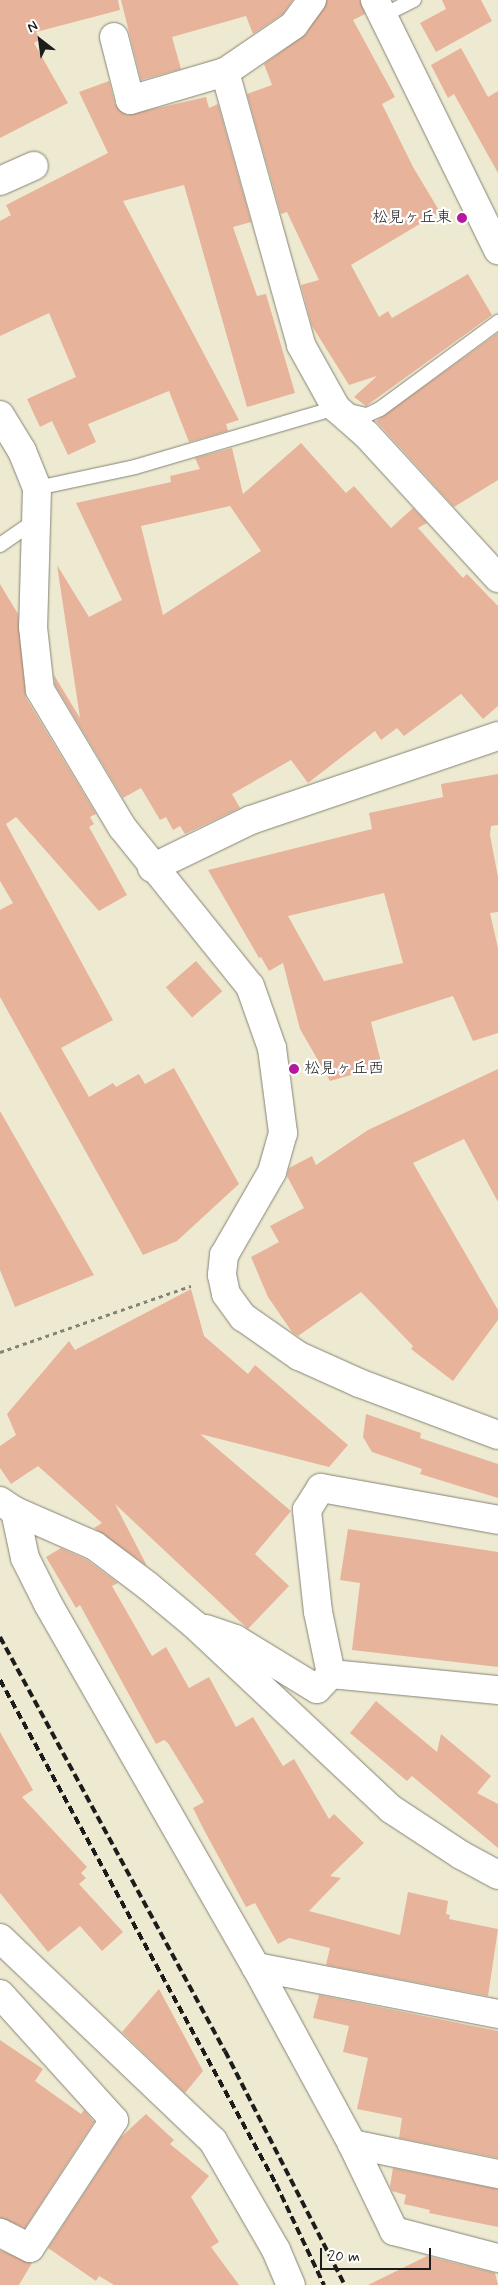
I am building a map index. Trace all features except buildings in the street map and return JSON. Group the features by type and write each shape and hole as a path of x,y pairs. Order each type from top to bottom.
{"street":[{"path":"114,37 130,100 225,72 294,25 312,0"},
{"path":"379,8 498,250"},
{"path":"225,72 301,345 336,408 362,430 498,578"},
{"path":"0,181 34,166"},
{"path":"0,414 22,451 37,488 33,627 40,690 122,827 152,868 250,986 272,1048 283,1133 272,1172 224,1255 222,1275 226,1294 243,1317 299,1356 359,1383 498,1435"},
{"path":"152,868 251,820 498,736"},
{"path":"332,1674 318,1612 307,1510 321,1488 498,1520"},
{"path":"8,1506 94,1546 195,1625 391,1809 461,1855 498,1875"},
{"path":"8,1506 25,1558 48,1604 256,1967 352,2144 394,2231 498,2258"},
{"path":"195,1625 235,1639 317,1689 332,1674"},
{"path":"332,1674 498,1690"},
{"path":"0,1938 213,2141 276,2250 291,2285"},
{"path":"256,1967 498,2014"},
{"path":"0,1994 114,2120 30,2248 0,2233"},
{"path":"352,2144 498,2174"}],"lane":[{"path":"379,8 414,0"},
{"path":"37,488 135,467 336,408 367,415 380,409 498,322"},
{"path":"0,545 37,519"}],"path":[{"path":"0,1352 222,1275"}],"railway":[{"path":"0,1637 225,2051 345,2285"},
{"path":"0,1680 276,2184 324,2285"}],"place":[{"name":"松見ヶ丘東","path":"462,218"},
{"name":"松見ヶ丘西","path":"294,1069"}]}
